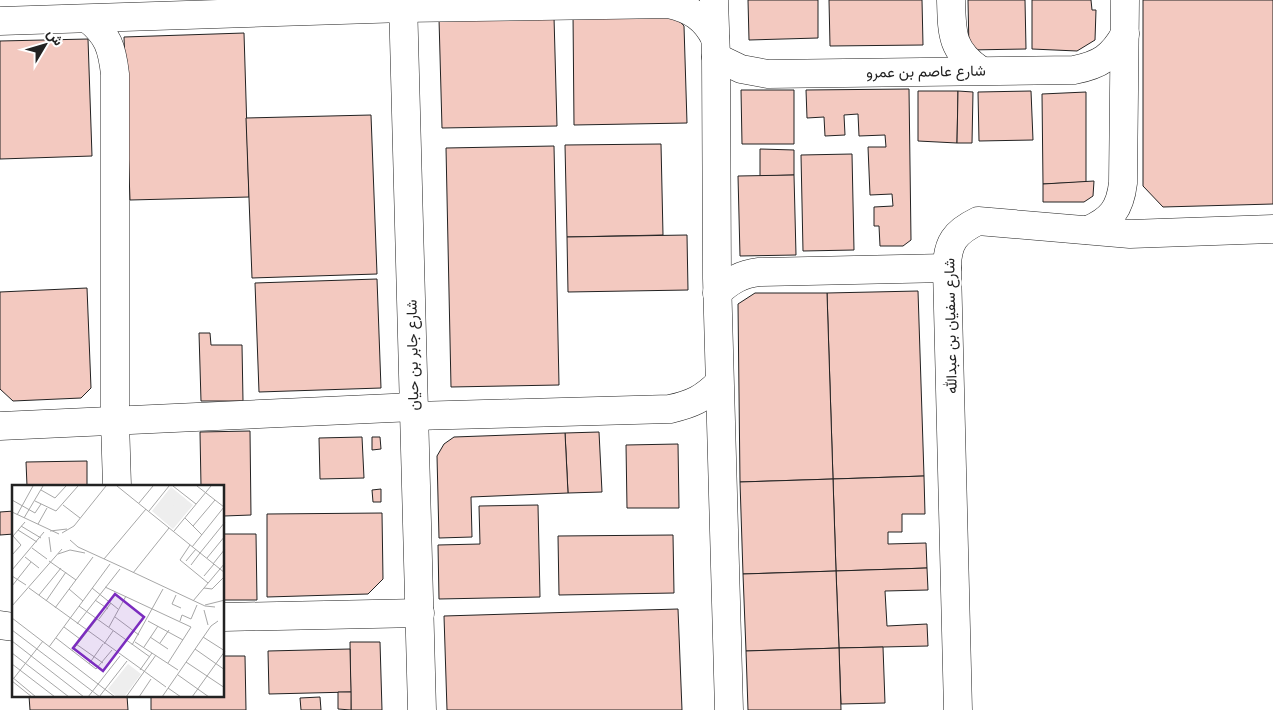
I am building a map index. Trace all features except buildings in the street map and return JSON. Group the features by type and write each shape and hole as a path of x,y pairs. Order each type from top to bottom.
{"street":[{"path":"714,0 716,47 717,293 729,710"},
{"path":"952,0 953,34 958,49 968,61 980,70"},
{"path":"1088,230 1102,224 1114,213 1121,199 1123,183 1126,34 1124,0"},
{"path":"0,21 75,13 220,7 404,4 669,4 684,8 698,15 709,26 716,47"},
{"name":"شارع جابر بن حيان","path":"404,4 422,710"},
{"path":"75,13 98,27 106,37 111,49 114,74 115,421 117,485"},
{"name":"شارع عاصم بن عمرو","path":"716,47 741,69 768,74 1074,70 1091,66 1105,59 1117,48 1126,34"},
{"name":"شارع سفيان بن عبدالله","path":"958,710 947,268 947,255 953,240 964,228 978,221 1130,234 1273,229"},
{"path":"717,293 736,278 759,272 947,268"},
{"path":"0,426 414,412 670,409 688,405 706,396 720,383"},
{"path":"225,617 420,613"}]}
